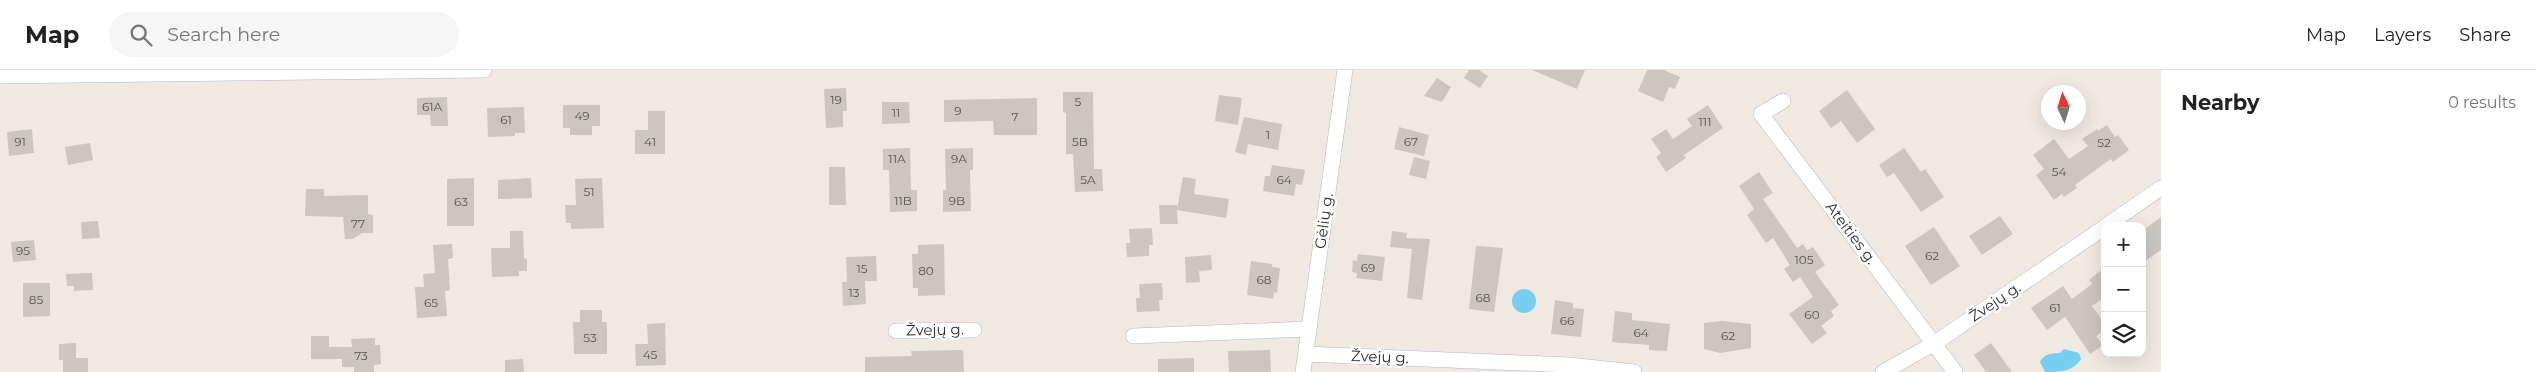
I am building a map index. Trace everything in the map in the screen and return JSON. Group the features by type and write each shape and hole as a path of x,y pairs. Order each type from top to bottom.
{"street":[{"path":"0,76 484,70"},
{"name":"Gėlių g.","path":"1303,372 1345,70"},
{"name":"Ateities g.","path":"1783,101 1762,114 1955,372"},
{"name":"Žvejų g.","path":"2112,222 2161,188"},
{"name":"Žvejų g.","path":"1883,372 1935,343 2101,229"},
{"path":"1133,336 1309,329"},
{"name":"Žvejų g.","path":"896,331 974,330"},
{"name":"Žvejų g.","path":"1306,354 1569,365 1634,372"}],"water":[{"path":"1524,289 1532,293 1536,301 1532,309 1524,313 1516,309 1512,301 1516,293"},
{"path":"2064,349 2079,353 2081,359 2070,369 2045,372 2040,362 2042,359 2048,354 2060,353"}],"building":[{"path":"1469,70 1479,70 1488,76 1480,88 1464,78"},
{"path":"1532,70 1585,70 1577,89"},
{"path":"1647,70 1664,70 1680,77 1675,89 1669,87 1663,102 1638,91"},
{"path":"1437,78 1451,87 1442,102 1424,96"},
{"path":"846,88 847,111 843,111 843,127 826,128 824,89"},
{"path":"1847,90 1875,129 1857,143 1841,121 1831,128 1819,111"},
{"path":"1063,92 1093,92 1094,169 1102,169 1103,191 1075,192 1073,154 1066,154 1066,113 1063,112"},
{"path":"1219,95 1242,98 1238,125 1215,121"},
{"path":"447,97 448,126 431,126 430,115 417,115 417,98"},
{"path":"1037,98 1037,135 994,135 993,121 944,122 944,100"},
{"path":"882,102 909,102 910,123 882,124"},
{"path":"563,105 600,105 600,126 592,126 592,135 570,135 570,128 563,128"},
{"path":"1708,105 1723,128 1684,155 1686,158 1666,172 1656,157 1661,153 1651,139 1666,129 1673,139 1692,126 1687,119"},
{"path":"524,107 525,133 515,133 515,136 488,137 487,108"},
{"path":"648,111 665,111 665,154 635,154 635,130 648,130"},
{"path":"1244,117 1282,124 1278,150 1248,144 1246,155 1235,152"},
{"path":"2107,125 2115,137 2118,135 2129,150 2113,162 2111,159 2101,166 2075,185 2077,188 2064,197 2062,194 2054,200 2036,175 2044,169 2033,155 2054,139 2069,159 2088,146 2082,139"},
{"path":"1399,127 1429,135 1424,156 1394,149"},
{"path":"32,129 34,153 9,156 7,132"},
{"path":"90,143 93,160 68,165 65,147"},
{"path":"910,148 911,190 917,190 917,211 890,212 889,170 883,170 883,149"},
{"path":"973,148 973,170 970,170 971,211 943,212 943,190 946,190 945,149"},
{"path":"1904,148 1921,172 1925,169 1944,197 1921,212 1894,173 1887,177 1879,165"},
{"path":"1414,157 1430,161 1426,179 1409,175"},
{"path":"1272,165 1305,170 1302,185 1296,184 1294,196 1263,191 1265,176 1270,176"},
{"path":"829,167 845,167 846,205 829,205"},
{"path":"1759,172 1773,193 1763,199 1797,248 1803,244 1807,250 1813,247 1825,265 1815,272 1839,305 1831,311 1834,316 1821,326 1827,333 1812,344 1789,314 1813,297 1800,277 1793,282 1784,269 1790,265 1773,238 1766,243 1747,215 1754,209 1739,186"},
{"path":"1183,177 1196,179 1194,194 1229,199 1226,218 1177,210 1178,224 1160,224 1159,205 1177,205 1177,209"},
{"path":"474,178 474,226 447,226 447,179"},
{"path":"531,178 532,198 498,199 498,180"},
{"path":"602,178 604,228 571,229 571,223 566,223 565,205 576,205 575,179"},
{"path":"306,189 324,189 324,196 368,195 368,214 373,215 373,233 362,233 353,239 345,239 343,217 305,216"},
{"path":"2000,216 2013,234 1982,255 1969,236"},
{"path":"2161,217 2161,250 2146,260 2146,228"},
{"path":"98,221 100,238 82,239 81,222"},
{"path":"1934,227 1960,266 1931,285 1905,246"},
{"path":"1152,228 1153,245 1149,245 1149,256 1127,257 1126,243 1130,243 1129,229"},
{"path":"510,231 523,231 524,258 527,259 527,271 519,271 519,276 492,277 491,248 510,248"},
{"path":"1392,231 1407,233 1406,238 1430,239 1422,300 1407,298 1412,249 1390,247"},
{"path":"34,240 36,260 13,262 11,242"},
{"path":"452,244 453,258 448,259 450,290 445,291 447,316 417,318 415,287 424,287 423,274 435,273 433,245"},
{"path":"944,244 945,295 918,296 918,288 913,288 912,254 918,254 918,245"},
{"path":"1476,246 1503,248 1494,312 1469,309"},
{"path":"1358,254 1385,257 1382,281 1356,278 1357,273 1352,272 1353,260 1357,261"},
{"path":"1211,255 1212,270 1199,271 1200,282 1186,283 1185,257"},
{"path":"876,256 877,281 865,281 866,304 843,306 842,282 847,282 846,257"},
{"path":"1251,261 1272,264 1272,267 1280,268 1277,293 1274,292 1273,299 1247,295"},
{"path":"2101,270 2101,299 2092,306 2101,318 2101,333 2096,336 2101,342 2101,346 2090,354 2065,317 2047,330 2031,308 2063,286 2072,299 2092,284 2089,280"},
{"path":"92,273 93,290 74,291 74,286 67,286 66,274"},
{"path":"23,283 50,283 50,316 23,317"},
{"path":"1162,283 1163,300 1159,300 1160,311 1137,312 1136,298 1140,298 1139,284"},
{"path":"1555,300 1573,303 1573,308 1584,309 1581,337 1551,334"},
{"path":"580,310 602,310 602,322 607,322 607,354 574,354 573,322 580,322"},
{"path":"1615,311 1632,313 1632,320 1670,324 1667,351 1649,350 1649,345 1612,342"},
{"path":"1721,321 1751,324 1751,348 1720,353 1704,349 1704,323"},
{"path":"665,323 666,365 636,366 635,344 648,344 647,324"},
{"path":"311,336 329,336 329,347 352,347 351,339 375,338 375,345 380,345 381,364 374,365 374,372 354,372 354,367 342,367 342,359 311,359"},
{"path":"76,343 76,358 88,358 88,372 63,372 63,360 59,360 59,344"},
{"path":"1991,343 2012,372 1986,372 1974,355"},
{"path":"963,350 964,372 865,372 865,357 912,356 911,351"},
{"path":"1270,350 1271,372 1229,372 1228,351"},
{"path":"1194,358 1194,372 1158,372 1158,359"},
{"path":"523,359 524,372 505,372 505,360"}]}
